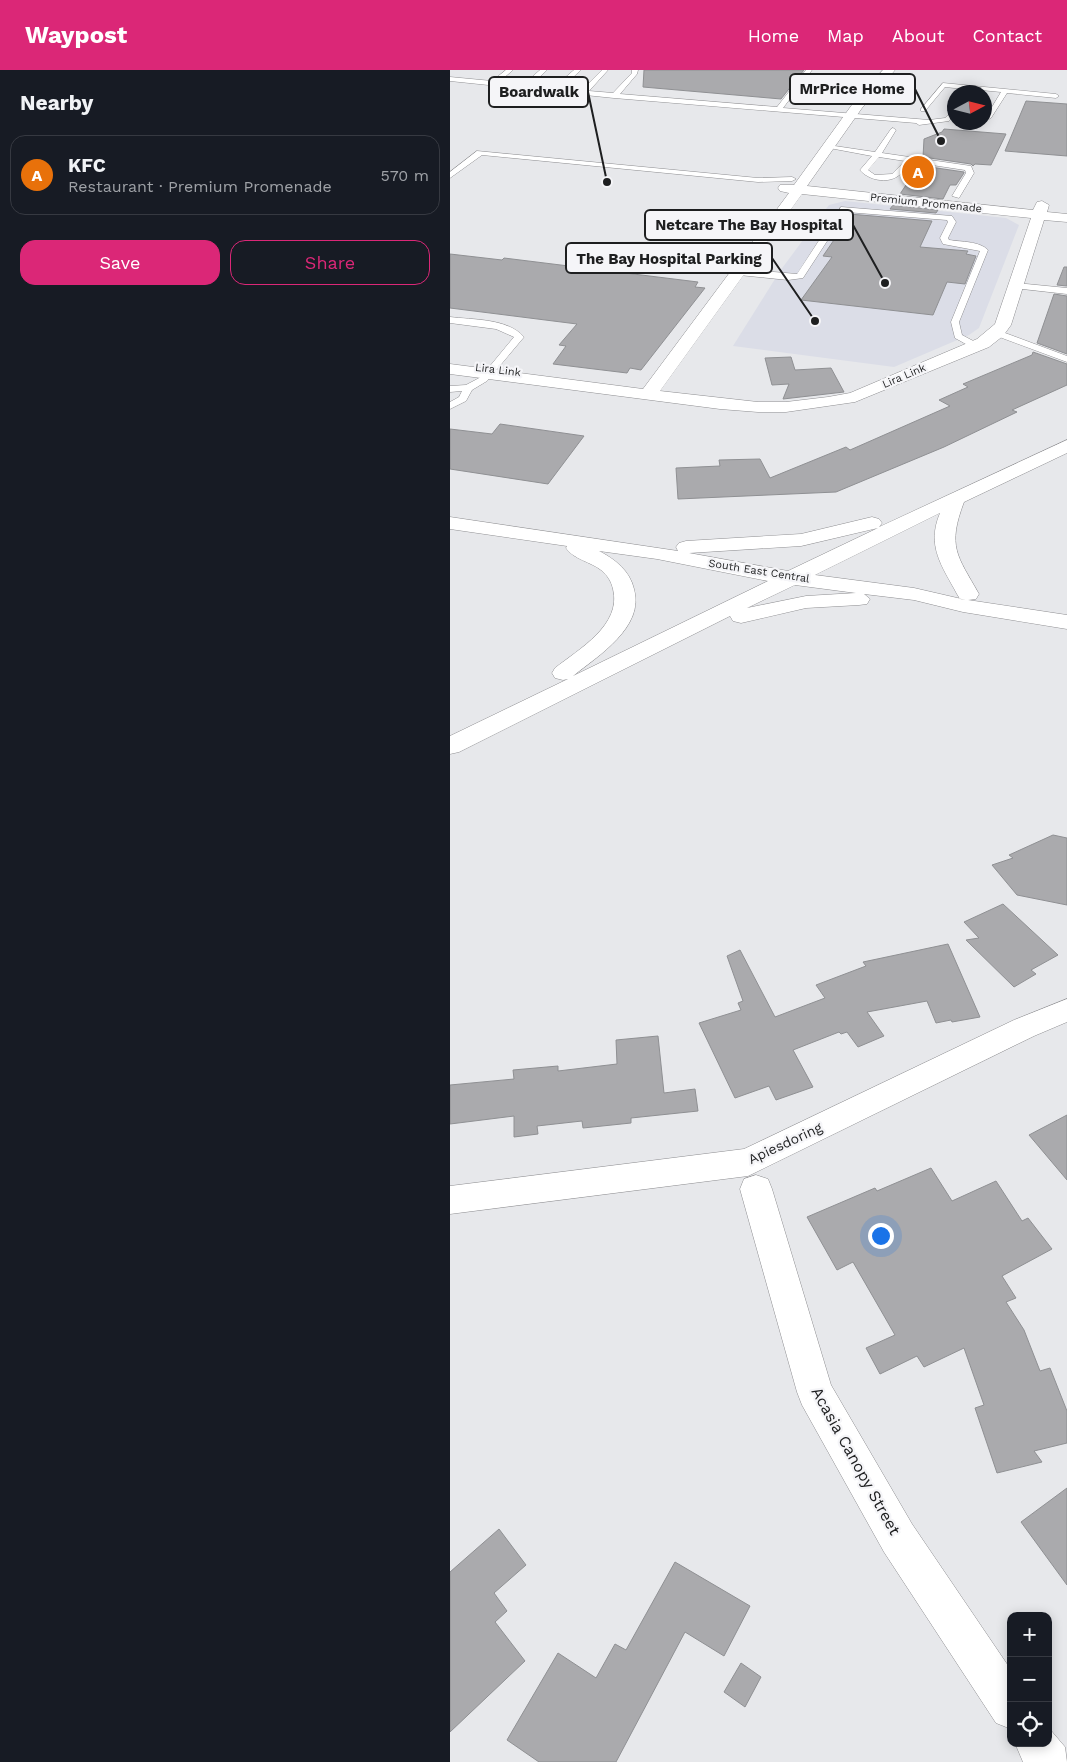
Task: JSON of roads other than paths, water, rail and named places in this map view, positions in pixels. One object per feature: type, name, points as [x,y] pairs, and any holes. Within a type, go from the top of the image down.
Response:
[{"type":"street","points":[[795,184],[828,147],[875,70]]},
{"type":"street","points":[[644,392],[734,272],[782,200],[846,116],[889,70]]},
{"type":"street","name":"Premium Promenade","points":[[795,184],[956,196],[1041,210],[1067,218]]},
{"type":"street","name":"Premium Promenade","points":[[795,184],[1041,210],[1067,207]]},
{"type":"street","points":[[997,333],[1003,325],[1041,210]]},
{"type":"street","points":[[644,392],[655,368],[734,272]]},
{"type":"street","name":"Lira Link","points":[[450,369],[490,372],[745,407],[787,406],[855,397],[976,346],[997,333]]},
{"type":"street","name":"Lira Link","points":[[450,364],[490,372]]},
{"type":"street","points":[[450,746],[698,626],[798,571],[872,523],[1019,455],[1067,435]]},
{"type":"street","points":[[450,728],[726,594],[770,575],[798,571],[1067,446]]},
{"type":"street","points":[[698,626],[806,602],[833,600],[920,602],[965,600],[944,545],[946,522],[955,499]]},
{"type":"street","name":"South East Central","points":[[450,515],[686,547],[914,594],[1067,610]]},
{"type":"street","name":"South East Central","points":[[450,523],[657,553],[770,575]]},
{"type":"street","points":[[686,547],[801,540],[872,523]]},
{"type":"street","points":[[527,534],[571,547],[604,562],[619,577],[626,593],[624,612],[620,621],[609,634],[563,672]]},
{"type":"street","name":"South East Central","points":[[965,600],[1067,622]]},
{"type":"street","name":"Apiesdoring","points":[[450,1200],[748,1162],[1024,1028],[1067,1010]]},
{"type":"street","name":"Acasia Canopy Street","points":[[756,1189],[815,1392],[898,1538],[1007,1702]]},
{"type":"street","points":[[1039,1747],[1050,1762]]},
{"type":"lane","points":[[494,83],[510,70]]},
{"type":"lane","points":[[525,87],[544,70]]},
{"type":"lane","points":[[554,90],[578,70]]},
{"type":"lane","points":[[583,93],[605,70]]},
{"type":"lane","points":[[614,96],[635,70]]},
{"type":"lane","points":[[778,110],[809,70]]},
{"type":"lane","points":[[450,79],[614,96],[846,116],[908,124],[947,120]]},
{"type":"lane","points":[[500,90],[507,86]]},
{"type":"lane","points":[[923,110],[943,86],[947,87]]},
{"type":"lane","points":[[992,91],[1056,96]]},
{"type":"lane","points":[[992,112],[1005,91]]},
{"type":"lane","points":[[678,110],[687,102]]},
{"type":"lane","points":[[893,130],[886,143],[864,170],[866,174],[872,177],[894,176],[911,159]]},
{"type":"lane","points":[[828,147],[963,167],[970,170],[970,173],[956,196]]},
{"type":"lane","points":[[450,176],[480,153],[795,184]]},
{"type":"lane","points":[[683,265],[734,272],[788,277],[800,276],[844,208],[949,218],[952,222],[944,238],[946,242],[979,247],[984,250],[955,322],[958,336],[976,346]]},
{"type":"lane","points":[[1016,286],[1067,291]]},
{"type":"lane","points":[[450,320],[506,328],[515,332],[519,337],[490,372]]},
{"type":"lane","points":[[997,333],[1067,359]]},
{"type":"lane","name":"Lira Link","points":[[450,389],[468,388],[478,384],[490,372]]},
{"type":"lane","name":"Lira Link","points":[[450,406],[463,399],[468,388]]},
{"type":"place","name":"MrPrice Home","points":[[941,141]]},
{"type":"place","name":"KFC","points":[[918,172]]},
{"type":"place","name":"Boardwalk","points":[[607,182]]},
{"type":"place","name":"Netcare The Bay Hospital","points":[[885,283]]},
{"type":"place","name":"The Bay Hospital Parking","points":[[815,321]]}]
